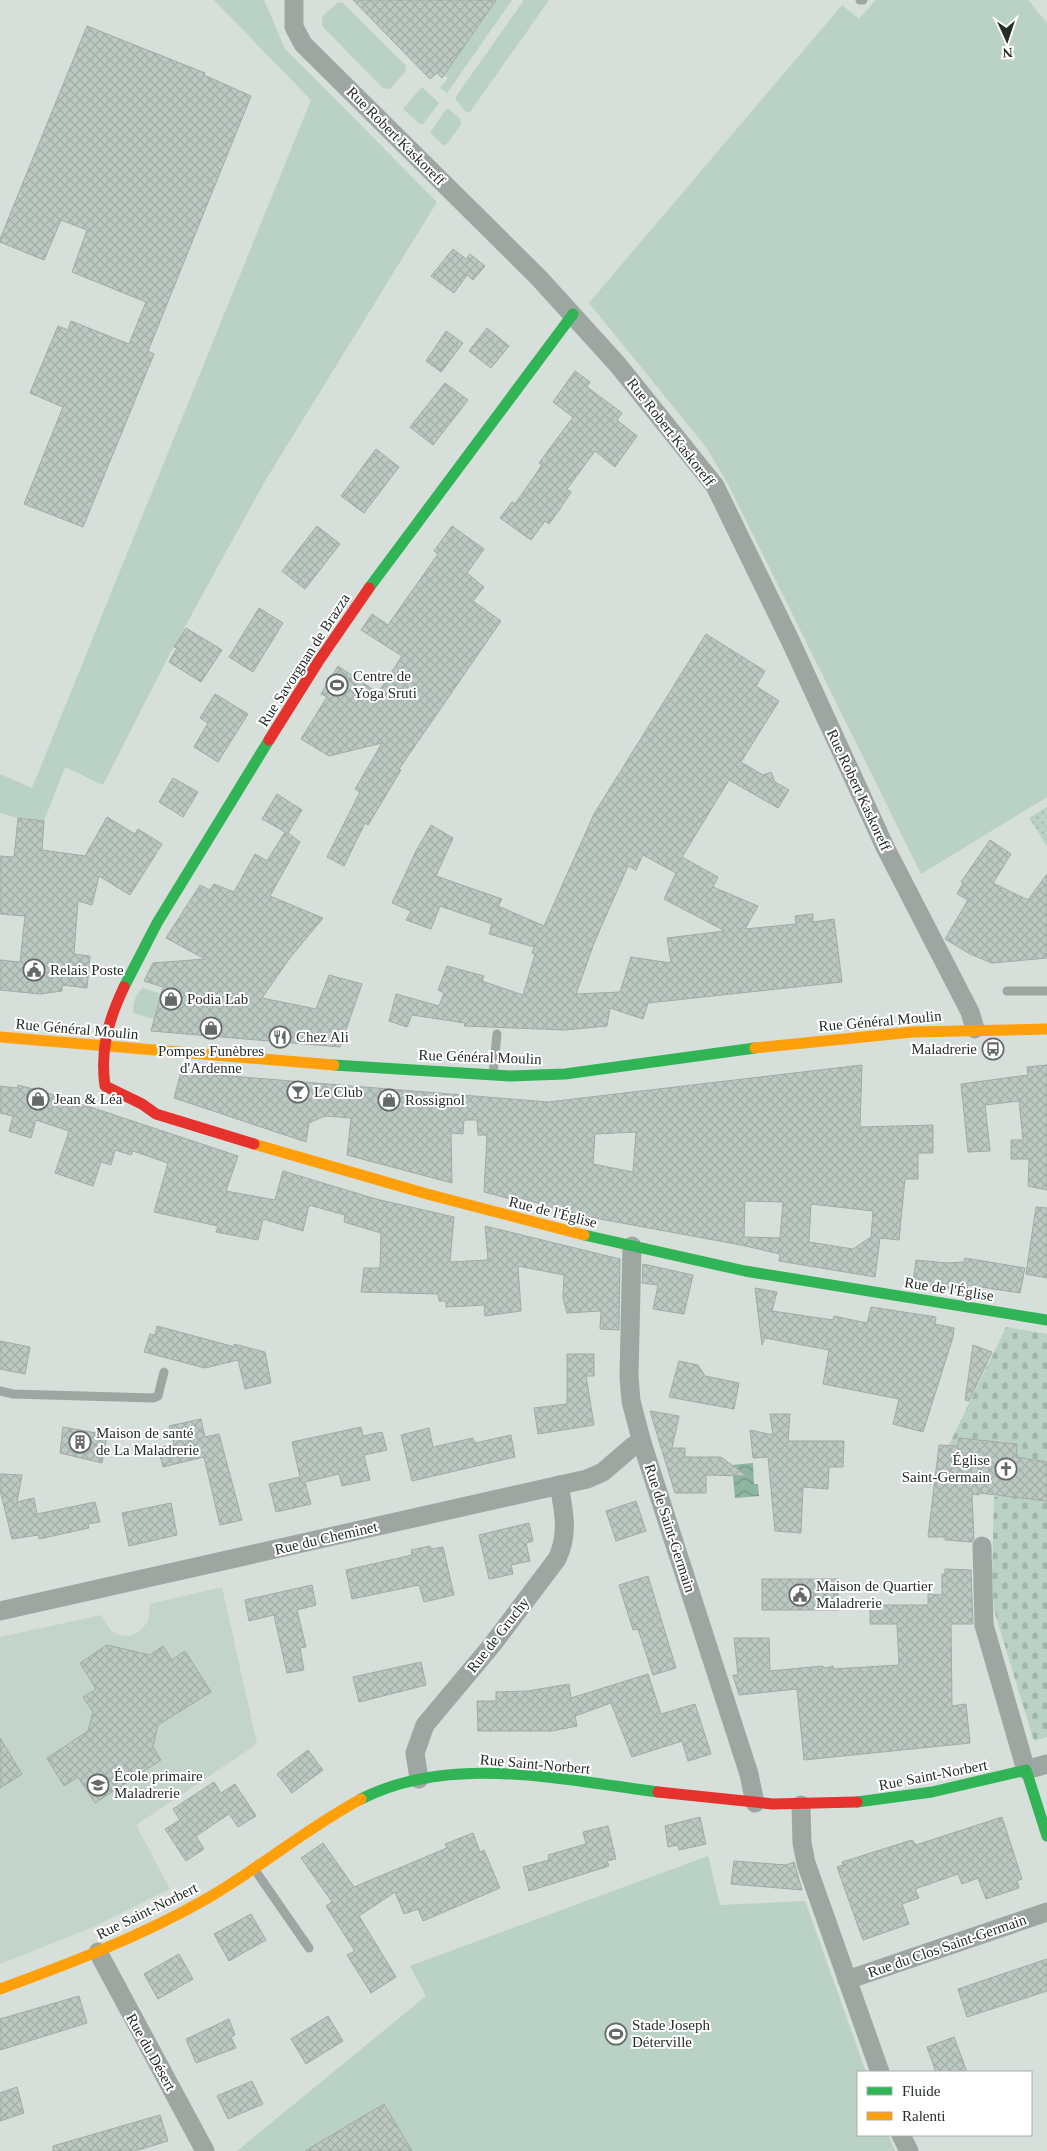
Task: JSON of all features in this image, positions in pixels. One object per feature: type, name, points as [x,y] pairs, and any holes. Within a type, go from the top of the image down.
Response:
[{"type":"street","name":"Rue Robert Kaskoreff","points":[[294,0],[294,27],[303,44],[573,314],[647,400],[714,486],[790,640],[885,848],[970,1012],[975,1029]]},
{"type":"street","name":"Rue Savorgnan de Brazza","points":[[104,1046],[106,1030],[119,998],[165,911],[317,662],[387,564],[573,314]]},
{"type":"street","name":"Rue Général Moulin","points":[[0,1037],[493,1075],[564,1074],[779,1045],[913,1032],[975,1029],[1047,1029]]},
{"type":"street","name":"Rue de l'Église","points":[[104,1046],[101,1072],[105,1086],[142,1104],[156,1114],[375,1181],[632,1246],[751,1272],[1047,1320]]},
{"type":"street","name":"Rue de Saint-Germain","points":[[632,1246],[629,1376],[631,1402],[642,1443],[749,1774],[755,1803]]},
{"type":"street","name":"Rue du Cheminet","points":[[0,1611],[559,1485],[603,1472],[633,1446],[642,1443]]},
{"type":"street","name":"Rue de Gruchy","points":[[419,1779],[415,1753],[424,1725],[492,1645],[556,1559],[564,1544],[565,1533],[559,1485]]},
{"type":"street","points":[[982,1546],[984,1625],[1047,1836]]},
{"type":"street","points":[[1026,1770],[1047,1764]]},
{"type":"street","name":"Rue Saint-Norbert","points":[[0,1989],[98,1952],[208,1897],[331,1815],[355,1802],[419,1779],[458,1774],[509,1774],[755,1803],[832,1805],[910,1798],[1026,1770]]},
{"type":"street","name":"Rue du Clos Saint-Germain","points":[[801,1805],[801,1838],[806,1863],[880,2071]]},
{"type":"street","name":"Rue du Clos Saint-Germain","points":[[847,1980],[1047,1912]]},
{"type":"street","name":"Rue du Désert","points":[[98,1952],[202,2150]]},
{"type":"street","points":[[902,2136],[909,2151]]},
{"type":"lane","points":[[1007,991],[1047,991]]},
{"type":"lane","points":[[493,1075],[497,1034]]},
{"type":"lane","points":[[0,1392],[153,1398],[158,1396],[164,1372]]},
{"type":"lane","points":[[254,1868],[309,1948]]},
{"type":"shaded area","name":"École primaire Maladrerie","points":[[222,1587],[257,1744],[136,1825],[170,1889],[91,1928],[0,1964],[0,1637],[101,1615],[111,1631],[119,1635],[129,1636],[137,1633],[148,1622],[150,1604]]},
{"type":"green space","points":[[214,0],[264,0],[285,49],[437,202],[265,481],[166,661],[103,785],[65,767],[44,821],[18,818],[0,813],[0,774],[32,788],[311,100]]},
{"type":"green space","points":[[496,0],[512,0],[447,93],[440,88],[448,78],[444,75]]},
{"type":"green space","points":[[524,0],[549,0],[470,112],[466,112],[455,98]]},
{"type":"green space","points":[[876,0],[1028,0],[1047,23],[1047,797],[921,874],[728,484],[706,447],[589,303],[842,5],[859,19]]},
{"type":"green space","points":[[338,2],[343,3],[406,66],[405,72],[390,89],[383,88],[322,26],[322,17]]},
{"type":"green space","points":[[422,87],[439,103],[423,124],[420,124],[403,109]]},
{"type":"green space","points":[[446,109],[449,109],[461,120],[461,124],[447,144],[443,145],[430,133]]},
{"type":"green space","points":[[1047,807],[1047,846],[1029,818]]},
{"type":"green space","points":[[143,988],[161,994],[154,1019],[133,1013],[135,999]]},
{"type":"green space","points":[[1006,1327],[1047,1334],[1047,1462],[1016,1457],[1017,1444],[1001,1441],[1000,1443],[959,1438],[956,1457],[947,1449]]},
{"type":"green space","points":[[1001,1495],[1047,1501],[1047,1737],[1034,1741],[994,1610],[992,1574],[994,1497]]},
{"type":"green space","name":"Stade Joseph Déterville","points":[[708,1856],[720,1905],[805,1901],[866,2071],[857,2071],[857,2136],[888,2136],[895,2151],[237,2151],[426,1996],[410,1966]]},
{"type":"water","points":[[753,1463],[754,1484],[758,1484],[759,1496],[735,1498],[732,1465]]},
{"type":"building","points":[[353,0],[496,0],[442,78],[437,73],[430,79]]},
{"type":"building","points":[[87,26],[205,73],[204,75],[251,96],[148,351],[154,354],[83,527],[24,504],[63,407],[30,393],[58,326],[68,330],[71,321],[129,344],[146,302],[72,272],[87,230],[61,220],[44,260],[0,242],[0,239]]},
{"type":"building","points":[[453,249],[466,259],[470,254],[485,266],[473,280],[467,275],[454,293],[431,276]]},
{"type":"building","points":[[487,328],[509,346],[491,368],[469,351]]},
{"type":"building","points":[[446,331],[463,343],[441,372],[426,361]]},
{"type":"building","points":[[575,371],[590,382],[587,387],[622,413],[617,420],[637,436],[615,467],[595,451],[567,489],[571,492],[560,509],[549,524],[545,521],[531,540],[500,518],[512,502],[515,504],[542,465],[539,463],[573,417],[553,402]]},
{"type":"building","points":[[445,383],[468,400],[433,445],[410,427]]},
{"type":"building","points":[[376,449],[399,467],[364,513],[341,496]]},
{"type":"building","points":[[317,526],[340,544],[305,589],[282,571]]},
{"type":"building","points":[[452,526],[484,549],[467,573],[484,587],[473,601],[501,621],[399,769],[401,770],[368,825],[365,823],[344,866],[327,857],[360,792],[355,789],[382,743],[329,756],[301,739],[327,697],[321,694],[338,666],[378,693],[402,656],[361,630],[372,614],[388,625],[438,554],[434,551]]},
{"type":"building","points":[[259,608],[283,623],[253,672],[229,657]]},
{"type":"building","points":[[186,628],[222,650],[201,682],[169,662],[177,648],[174,647]]},
{"type":"building","points":[[706,634],[765,671],[756,686],[779,701],[741,762],[763,775],[771,772],[775,782],[789,790],[778,808],[729,780],[682,857],[718,877],[713,887],[758,906],[745,929],[796,924],[795,916],[813,914],[813,922],[834,919],[842,982],[648,1003],[643,1019],[610,1008],[607,1026],[565,1030],[464,1026],[465,1023],[412,1015],[407,1027],[389,1021],[396,994],[439,1006],[444,993],[438,990],[447,966],[484,976],[482,981],[523,995],[535,954],[532,953],[534,947],[489,934],[492,924],[440,906],[431,929],[406,920],[411,911],[392,903],[416,851],[431,825],[453,838],[436,876],[502,899],[498,906],[544,926],[594,814]],"holes":[[[643,855],[676,873],[664,899],[725,931],[667,938],[671,963],[631,957],[620,992],[576,994],[594,943],[628,866],[636,870]]]},
{"type":"building","points":[[215,694],[248,714],[218,762],[194,747],[208,723],[200,718]]},
{"type":"building","points":[[173,778],[198,792],[183,817],[159,802]]},
{"type":"building","points":[[277,794],[302,810],[288,833],[300,842],[270,896],[323,918],[289,959],[262,998],[316,1009],[329,975],[362,984],[340,1047],[151,1031],[163,987],[144,981],[153,963],[205,959],[166,938],[200,885],[210,890],[214,884],[234,892],[255,854],[267,861],[285,832],[262,819]]},
{"type":"building","points":[[107,817],[135,834],[138,829],[162,844],[130,895],[99,876],[92,905],[78,901],[74,954],[90,956],[87,988],[62,985],[62,991],[40,994],[0,990],[0,960],[20,962],[25,916],[0,914],[0,856],[14,857],[18,818],[44,821],[42,850],[85,856]]},
{"type":"building","points":[[990,840],[1011,854],[993,883],[1028,900],[1047,874],[1047,958],[992,963],[970,954],[945,939],[968,900],[957,894],[963,883],[961,882]]},
{"type":"building","points":[[862,1065],[860,1127],[933,1125],[933,1153],[918,1153],[918,1179],[905,1179],[899,1240],[880,1238],[875,1277],[779,1261],[780,1254],[573,1214],[518,1197],[518,1201],[484,1192],[487,1135],[478,1135],[477,1120],[464,1120],[463,1134],[451,1133],[452,1183],[347,1155],[351,1118],[325,1116],[309,1123],[306,1142],[174,1098],[181,1072],[548,1102]],"holes":[[[636,1132],[633,1172],[593,1164],[595,1134]],[[745,1201],[783,1202],[780,1238],[744,1237]],[[811,1204],[873,1211],[871,1237],[853,1249],[809,1242]]]},
{"type":"building","points":[[1047,1065],[1047,1190],[1028,1186],[1029,1159],[1011,1159],[1011,1140],[1023,1140],[1019,1101],[985,1105],[990,1151],[968,1152],[961,1084],[1028,1075],[1027,1067]]},
{"type":"building","points":[[18,1085],[48,1093],[238,1156],[226,1191],[275,1200],[283,1171],[376,1199],[454,1217],[450,1262],[488,1260],[485,1226],[620,1259],[619,1330],[600,1329],[601,1311],[567,1313],[563,1298],[564,1275],[518,1266],[521,1311],[485,1316],[484,1305],[446,1307],[446,1301],[439,1301],[438,1294],[361,1292],[364,1268],[380,1268],[381,1233],[344,1222],[345,1215],[309,1205],[303,1231],[263,1219],[258,1240],[216,1232],[218,1226],[154,1212],[168,1163],[133,1151],[131,1155],[115,1150],[111,1165],[101,1162],[93,1186],[55,1173],[69,1131],[36,1120],[31,1138],[9,1131],[13,1116],[0,1113],[0,1086],[17,1088]]},
{"type":"building","points":[[1036,1207],[1047,1208],[1047,1278],[1026,1274]]},
{"type":"building","points":[[965,1258],[1025,1268],[1020,1293],[968,1285],[967,1291],[913,1283],[916,1260],[947,1263],[964,1262]]},
{"type":"building","points":[[643,1264],[693,1275],[684,1314],[653,1309],[658,1285],[642,1283]]},
{"type":"building","points":[[755,1288],[777,1292],[772,1311],[833,1320],[834,1316],[867,1323],[871,1307],[936,1317],[935,1324],[954,1328],[953,1337],[923,1432],[893,1424],[899,1399],[823,1384],[829,1350],[765,1338],[762,1345]]},
{"type":"building","points":[[157,1326],[235,1347],[234,1344],[265,1352],[271,1383],[245,1389],[238,1360],[205,1368],[144,1352],[150,1334],[155,1335]]},
{"type":"building","points":[[0,1341],[30,1347],[25,1374],[0,1369]]},
{"type":"building","points":[[973,1345],[992,1352],[969,1401],[965,1400]]},
{"type":"building","points":[[567,1354],[594,1354],[594,1376],[586,1376],[594,1425],[538,1434],[534,1408],[567,1404]]},
{"type":"building","points":[[679,1361],[698,1365],[705,1376],[739,1383],[734,1409],[669,1397]]},
{"type":"building","points":[[650,1411],[679,1416],[672,1448],[685,1448],[685,1457],[721,1457],[747,1476],[706,1475],[706,1493],[675,1493]]},
{"type":"building","points":[[770,1414],[790,1414],[788,1441],[844,1441],[843,1467],[829,1467],[828,1489],[803,1487],[801,1533],[775,1531],[768,1457],[753,1458],[750,1430],[773,1435]]},
{"type":"building","points":[[201,1419],[205,1437],[219,1434],[242,1520],[220,1525],[204,1457],[163,1467],[158,1448],[174,1444],[169,1426]]},
{"type":"building","name":"Maison de santé de La Maladrerie","points":[[63,1427],[107,1435],[102,1463],[60,1453]]},
{"type":"building","points":[[361,1427],[363,1436],[382,1432],[387,1450],[364,1455],[370,1480],[342,1486],[339,1474],[305,1482],[311,1504],[276,1512],[269,1484],[300,1477],[292,1442]]},
{"type":"building","points":[[429,1428],[433,1447],[473,1438],[475,1443],[511,1435],[515,1457],[412,1481],[401,1435]]},
{"type":"building","points":[[959,1438],[1017,1444],[1016,1457],[1047,1462],[1047,1501],[979,1493],[979,1495],[972,1494],[974,1539],[972,1542],[945,1540],[945,1537],[928,1537],[939,1445],[958,1446]]},
{"type":"building","points":[[0,1474],[22,1475],[17,1502],[34,1498],[37,1514],[95,1502],[100,1522],[88,1524],[89,1528],[39,1539],[38,1535],[12,1539],[0,1490]]},
{"type":"building","points":[[636,1501],[646,1531],[616,1541],[606,1511]]},
{"type":"building","points":[[171,1503],[177,1535],[129,1546],[122,1513]]},
{"type":"building","points":[[529,1523],[533,1541],[526,1543],[530,1561],[511,1565],[513,1574],[489,1579],[479,1535]]},
{"type":"building","points":[[430,1546],[431,1549],[443,1547],[454,1595],[424,1602],[419,1585],[352,1599],[346,1570],[412,1555],[411,1550]]},
{"type":"building","points":[[945,1569],[971,1570],[973,1624],[951,1624],[952,1706],[966,1704],[970,1743],[804,1760],[797,1689],[739,1695],[733,1675],[738,1675],[734,1638],[769,1638],[770,1671],[822,1666],[825,1668],[833,1666],[833,1669],[899,1665],[897,1624],[870,1624],[870,1605],[928,1605],[928,1594],[942,1595],[942,1574],[945,1574]]},
{"type":"building","points":[[648,1576],[676,1668],[653,1675],[638,1629],[633,1630],[619,1585]]},
{"type":"building","name":"Maison de Quartier Maladrerie","points":[[762,1579],[838,1579],[838,1610],[762,1610]]},
{"type":"building","points":[[312,1585],[316,1605],[297,1610],[306,1647],[300,1648],[304,1670],[287,1673],[274,1615],[249,1621],[245,1600]]},
{"type":"building","points":[[107,1645],[150,1655],[163,1646],[172,1660],[185,1651],[211,1692],[158,1725],[153,1747],[161,1760],[95,1803],[78,1777],[64,1786],[47,1758],[88,1731],[93,1712],[83,1697],[96,1689],[80,1663]]},
{"type":"building","points":[[421,1662],[426,1685],[359,1702],[353,1677]]},
{"type":"building","points":[[648,1674],[661,1714],[695,1704],[711,1754],[688,1761],[682,1741],[632,1757],[611,1703],[575,1716],[577,1726],[552,1731],[478,1731],[477,1701],[496,1701],[496,1692],[528,1691],[569,1684],[571,1698]]},
{"type":"building","points":[[0,1738],[22,1774],[0,1788]]},
{"type":"building","points":[[308,1750],[323,1770],[292,1793],[277,1774]]},
{"type":"building","points":[[214,1782],[221,1793],[235,1784],[256,1816],[238,1827],[229,1814],[196,1836],[204,1849],[186,1861],[165,1829],[180,1820],[173,1809]]},
{"type":"building","points":[[700,1817],[706,1844],[679,1850],[678,1845],[668,1847],[665,1826]]},
{"type":"building","points":[[1002,1817],[1022,1879],[1017,1881],[1019,1888],[986,1899],[978,1878],[962,1884],[958,1874],[915,1889],[919,1898],[902,1904],[909,1924],[863,1940],[837,1867],[843,1865],[842,1862],[912,1840],[916,1845]]},
{"type":"building","points":[[608,1826],[616,1859],[607,1861],[609,1866],[529,1891],[523,1867],[549,1860],[548,1855],[586,1844],[583,1832]]},
{"type":"building","points":[[473,1833],[480,1852],[484,1850],[500,1888],[423,1921],[418,1909],[404,1914],[395,1892],[359,1916],[396,1977],[371,1993],[347,1955],[355,1951],[326,1906],[332,1902],[301,1858],[323,1843],[354,1887],[447,1848],[445,1844]]},
{"type":"building","points":[[734,1861],[786,1865],[794,1862],[802,1890],[731,1884]]},
{"type":"building","points":[[251,1914],[266,1940],[229,1961],[214,1934]]},
{"type":"building","points":[[179,1954],[193,1979],[158,1999],[144,1974]]},
{"type":"building","points":[[1047,1959],[1047,1991],[967,2017],[958,1989]]},
{"type":"building","points":[[79,1996],[87,2023],[0,2050],[0,2019]]},
{"type":"building","points":[[328,2016],[343,2041],[306,2064],[291,2039]]},
{"type":"building","points":[[229,2019],[235,2035],[231,2037],[236,2048],[196,2063],[186,2039]]},
{"type":"building","points":[[954,2037],[967,2071],[936,2071],[927,2047]]},
{"type":"building","points":[[252,2081],[263,2104],[228,2119],[217,2096]]},
{"type":"building","points":[[17,2087],[24,2113],[0,2121],[0,2093]]},
{"type":"building","points":[[384,2104],[412,2151],[305,2151]]},
{"type":"building","points":[[160,2115],[168,2141],[135,2151],[53,2151],[53,2146]]},
{"type":"traffic: fast","points":[[369,588],[573,314]]},
{"type":"traffic: fast","points":[[124,987],[157,923],[269,740]]},
{"type":"traffic: fast","points":[[334,1065],[510,1076],[565,1074],[755,1048]]},
{"type":"traffic: fast","points":[[584,1235],[745,1271],[1047,1320]]},
{"type":"traffic: fast","points":[[857,1802],[932,1792],[1026,1770],[1047,1836]]},
{"type":"traffic: fast","points":[[361,1799],[396,1785],[432,1777],[469,1773],[546,1777],[658,1792]]},
{"type":"traffic: slow","points":[[755,1048],[913,1032],[1047,1029]]},
{"type":"traffic: slow","points":[[0,1037],[334,1065]]},
{"type":"traffic: slow","points":[[254,1144],[427,1194],[584,1235]]},
{"type":"traffic: slow","points":[[0,1989],[106,1948],[183,1912],[228,1886],[322,1822],[361,1799]]},
{"type":"traffic: jam","points":[[269,740],[318,662],[369,588]]},
{"type":"traffic: jam","points":[[124,987],[107,1035],[104,1060],[105,1086],[142,1104],[156,1114],[254,1144]]},
{"type":"traffic: jam","points":[[658,1792],[773,1804],[857,1802]]},
{"type":"place","name":"Centre de Yoga Sruti","points":[[337,685]]},
{"type":"place","name":"Relais Poste","points":[[34,970]]},
{"type":"place","name":"Podia Lab","points":[[171,999]]},
{"type":"place","name":"Pompes Funèbres d'Ardenne","points":[[211,1028]]},
{"type":"place","name":"Chez Ali","points":[[280,1037]]},
{"type":"place","name":"Maladrerie","points":[[993,1049]]},
{"type":"place","name":"Le Club","points":[[298,1092]]},
{"type":"place","name":"Jean & Léa","points":[[38,1099]]},
{"type":"place","name":"Rossignol","points":[[389,1100]]},
{"type":"place","name":"Maison de santé de La Maladrerie","points":[[80,1442]]},
{"type":"place","name":"Église Saint-Germain","points":[[1006,1469]]},
{"type":"place","name":"Maison de Quartier Maladrerie","points":[[800,1595]]},
{"type":"place","name":"École primaire Maladrerie","points":[[98,1785]]},
{"type":"place","name":"Stade Joseph Déterville","points":[[616,2034]]}]
